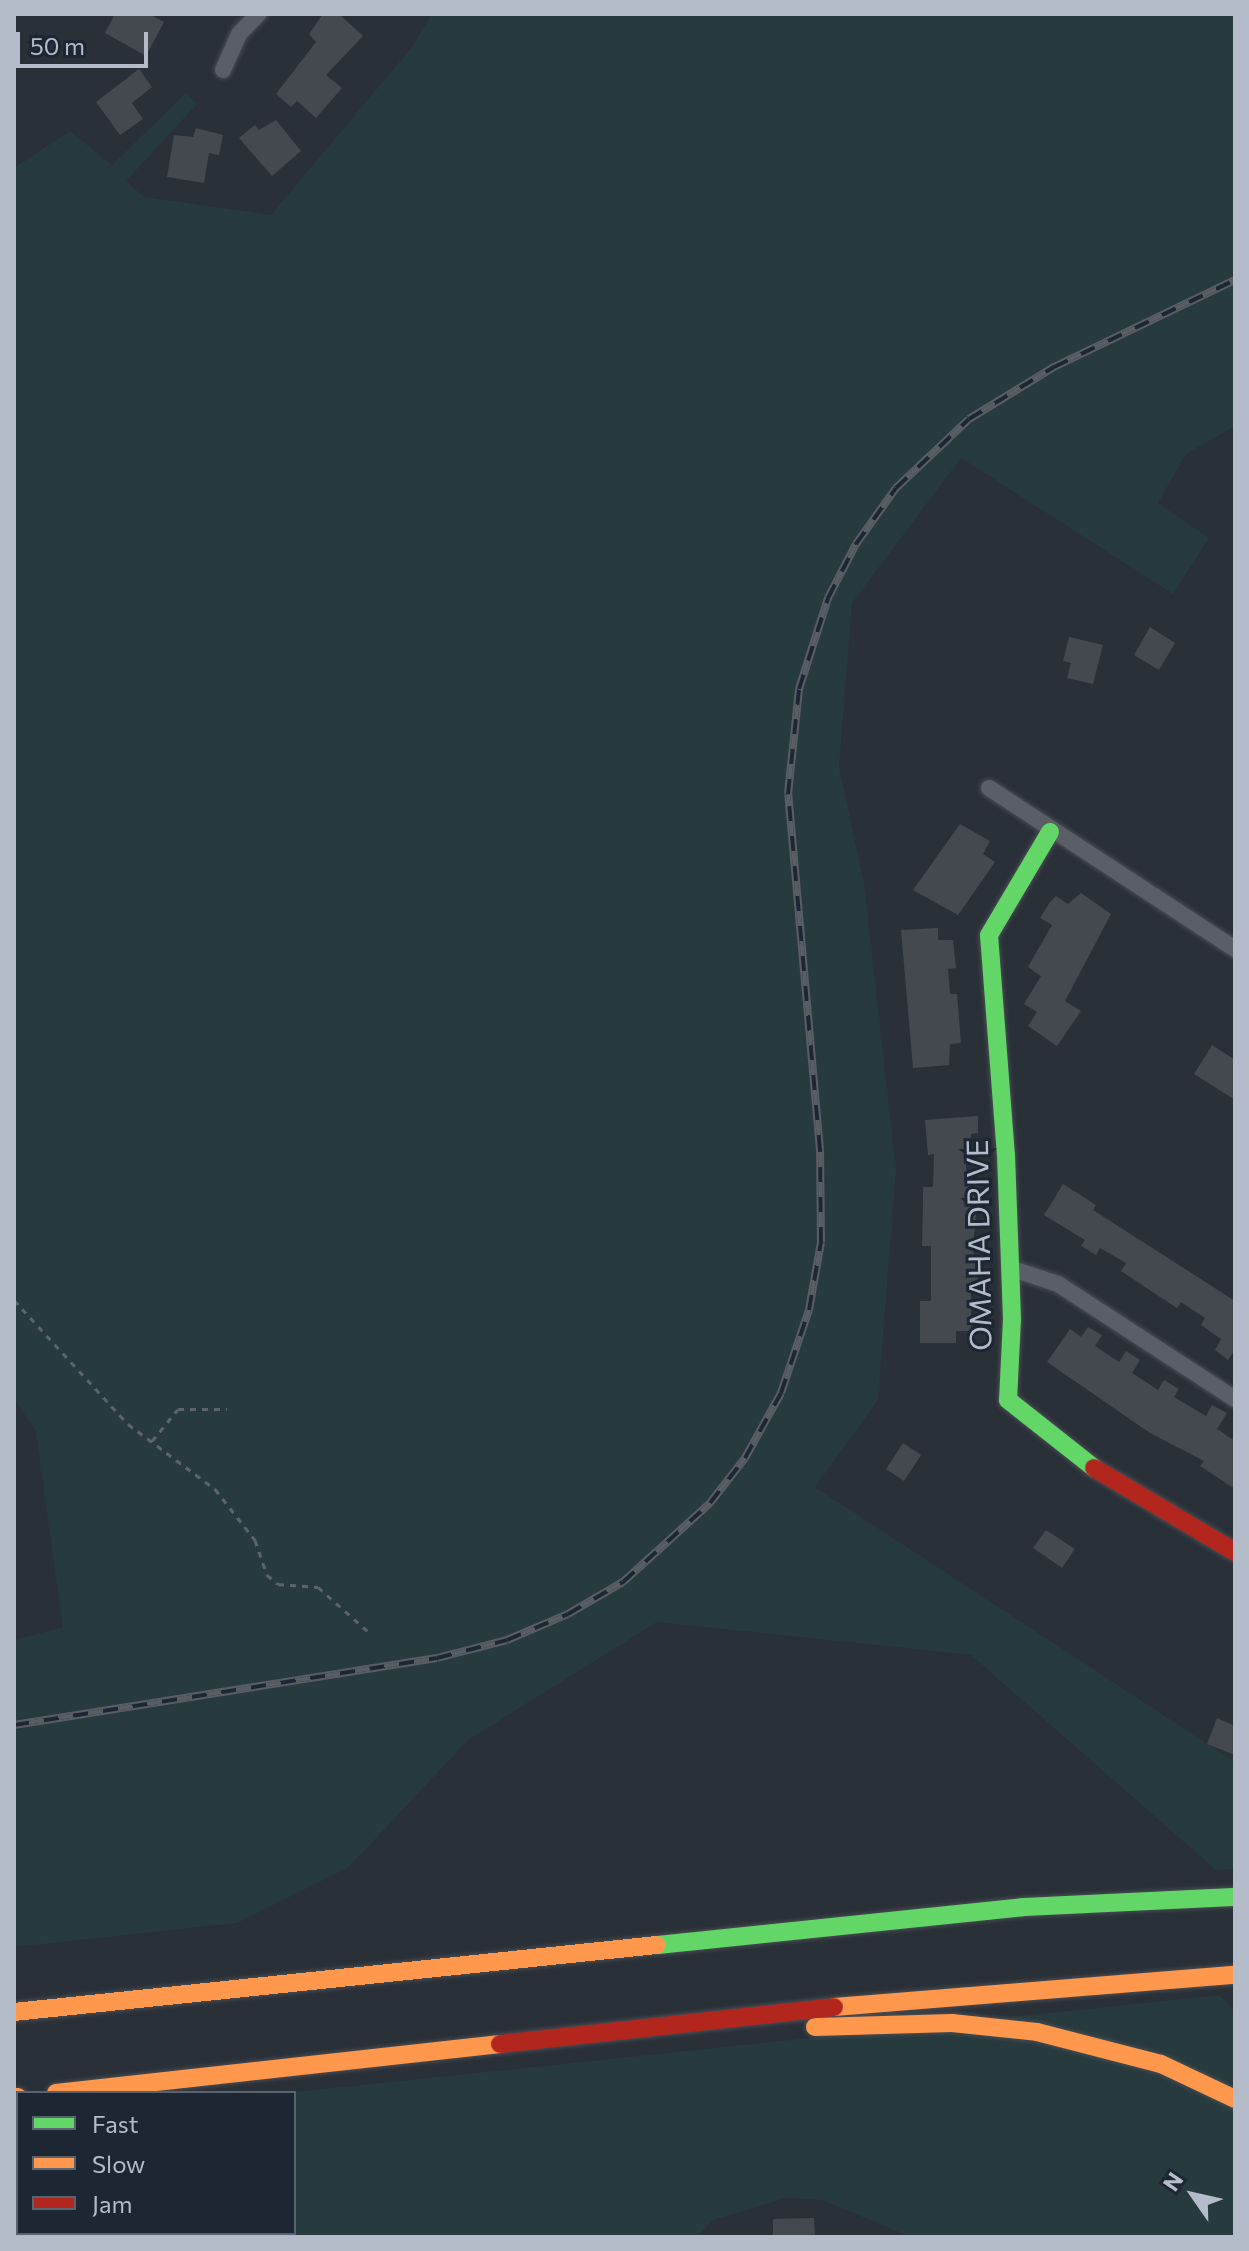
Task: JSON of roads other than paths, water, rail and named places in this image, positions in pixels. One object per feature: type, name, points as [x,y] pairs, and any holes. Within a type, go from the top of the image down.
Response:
[{"type":"main road","name":"OMAHA DRIVE","points":[[1050,832],[1002,904],[989,935],[1010,1268],[1008,1400],[1099,1472],[1235,1552]]},
{"type":"main road","points":[[14,2012],[1120,1901],[1235,1897]]},
{"type":"main road","points":[[75,2091],[929,1996],[1235,1975]]},
{"type":"main road","points":[[598,2035],[905,2023],[1003,2027],[1122,2052],[1235,2099]]},
{"type":"street","points":[[223,70],[239,34],[258,14]]},
{"type":"street","points":[[989,788],[1050,832],[1235,949]]},
{"type":"street","points":[[1010,1268],[1058,1284],[1235,1399]]},
{"type":"railway","points":[[14,1725],[437,1658],[507,1640],[568,1614],[623,1582],[710,1503],[745,1458],[781,1393],[809,1310],[821,1242],[820,1150],[788,794],[799,689],[828,598],[856,544],[896,488],[969,419],[1054,367],[1235,280]]}]
